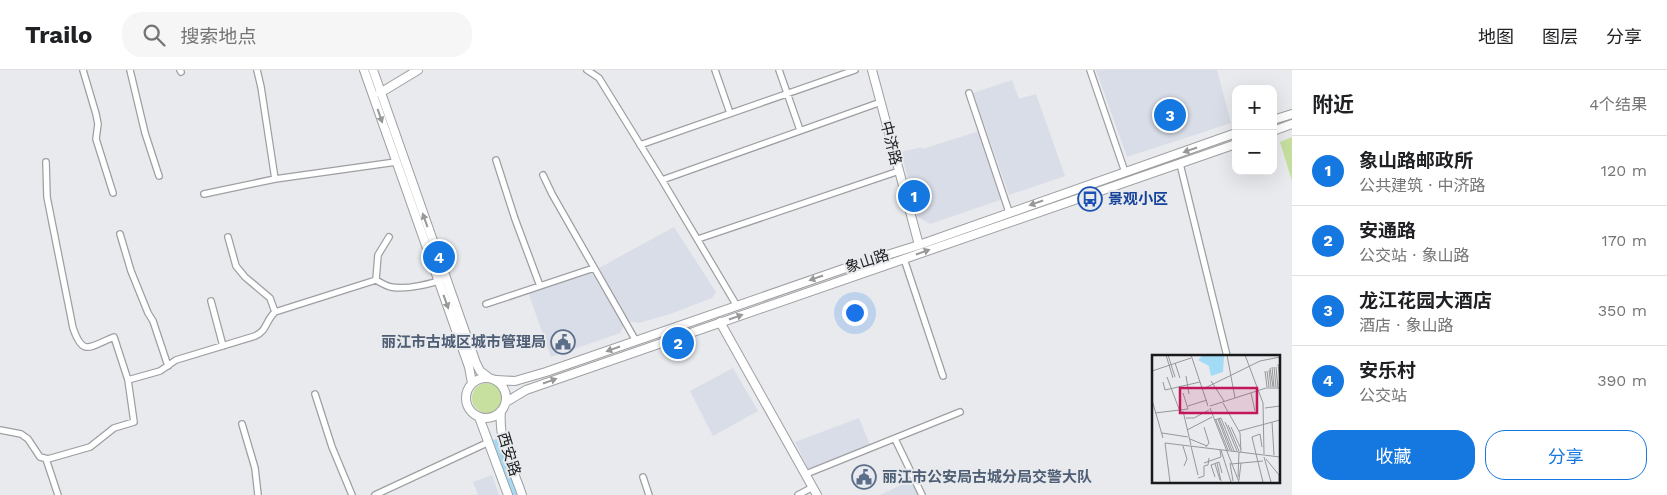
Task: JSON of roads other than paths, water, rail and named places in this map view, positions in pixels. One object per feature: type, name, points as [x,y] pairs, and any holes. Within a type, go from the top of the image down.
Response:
[{"type":"street","points":[[83,70],[98,124],[96,138],[113,193]]},
{"type":"street","points":[[130,70],[145,133],[159,176]]},
{"type":"street","points":[[257,70],[262,87],[275,179]]},
{"type":"street","points":[[364,70],[396,162],[478,367],[504,389],[506,402],[501,411],[493,417],[479,417],[471,412],[466,403],[466,394],[472,383],[479,378],[492,379]]},
{"type":"street","points":[[372,70],[442,280],[472,383]]},
{"type":"street","points":[[380,93],[418,70]]},
{"type":"street","points":[[587,70],[599,78],[737,306]]},
{"type":"street","points":[[715,70],[730,113]]},
{"type":"street","points":[[779,70],[800,130]]},
{"type":"street","points":[[640,145],[855,70]]},
{"type":"street","name":"中济路","points":[[872,70],[918,245]]},
{"type":"street","points":[[1090,70],[1125,172]]},
{"type":"street","points":[[969,93],[1009,212]]},
{"type":"street","points":[[662,180],[881,102]]},
{"type":"street","points":[[1277,119],[1292,114]]},
{"type":"street","points":[[1276,130],[1292,124]]},
{"type":"street","name":"象山路","points":[[492,379],[508,381],[524,379],[918,245],[1232,134]]},
{"type":"street","name":"象山路","points":[[506,402],[526,390],[1232,145]]},
{"type":"street","points":[[496,160],[540,286]]},
{"type":"street","points":[[0,430],[21,434],[28,440],[40,457],[46,459],[90,447],[114,428],[134,422],[128,380],[114,337],[87,347],[80,344],[76,336],[71,320],[47,197],[46,162]]},
{"type":"street","points":[[204,194],[275,179],[396,162]]},
{"type":"street","points":[[1180,164],[1227,355]]},
{"type":"street","points":[[698,240],[899,171]]},
{"type":"street","points":[[543,175],[636,341]]},
{"type":"street","points":[[120,234],[131,271],[148,314],[153,321],[168,366]]},
{"type":"street","points":[[228,237],[236,266],[245,277],[270,298],[275,312]]},
{"type":"street","points":[[376,280],[378,255],[389,237]]},
{"type":"street","points":[[904,259],[943,376]]},
{"type":"street","points":[[486,304],[594,268]]},
{"type":"street","points":[[128,380],[160,372],[176,360],[262,333],[269,318],[275,312],[376,280],[387,286],[402,288],[442,280]]},
{"type":"street","points":[[210,301],[223,346]]},
{"type":"street","points":[[720,322],[817,495]]},
{"type":"street","points":[[315,394],[332,447],[352,495]]},
{"type":"street","name":"西安路","points":[[501,411],[500,429],[502,439],[522,495]]},
{"type":"street","points":[[806,474],[960,412]]},
{"type":"street","name":"西安路","points":[[479,417],[508,495]]},
{"type":"street","points":[[242,424],[255,468],[258,495]]},
{"type":"street","points":[[895,439],[922,495]]},
{"type":"street","points":[[375,495],[489,442]]},
{"type":"street","points":[[46,459],[58,495]]},
{"type":"street","points":[[643,477],[649,495]]},
{"type":"street","points":[[798,495],[813,487]]},
{"type":"water","points":[[497,439],[517,495],[513,495],[493,440]]},
{"type":"waterway","points":[[411,188],[425,231]]},
{"type":"place","name":"龙江花园大酒店","points":[[1170,115]]},
{"type":"place","name":"象山路邮政所","points":[[914,196]]},
{"type":"place","name":"景观小区","points":[[1090,199]]},
{"type":"place","name":"安乐村","points":[[439,257]]},
{"type":"place","name":"丽江市古城区城市管理局","points":[[563,342]]},
{"type":"place","name":"安通路","points":[[678,343]]},
{"type":"place","name":"丽江市公安局古城分局交警大队","points":[[864,477]]}]
